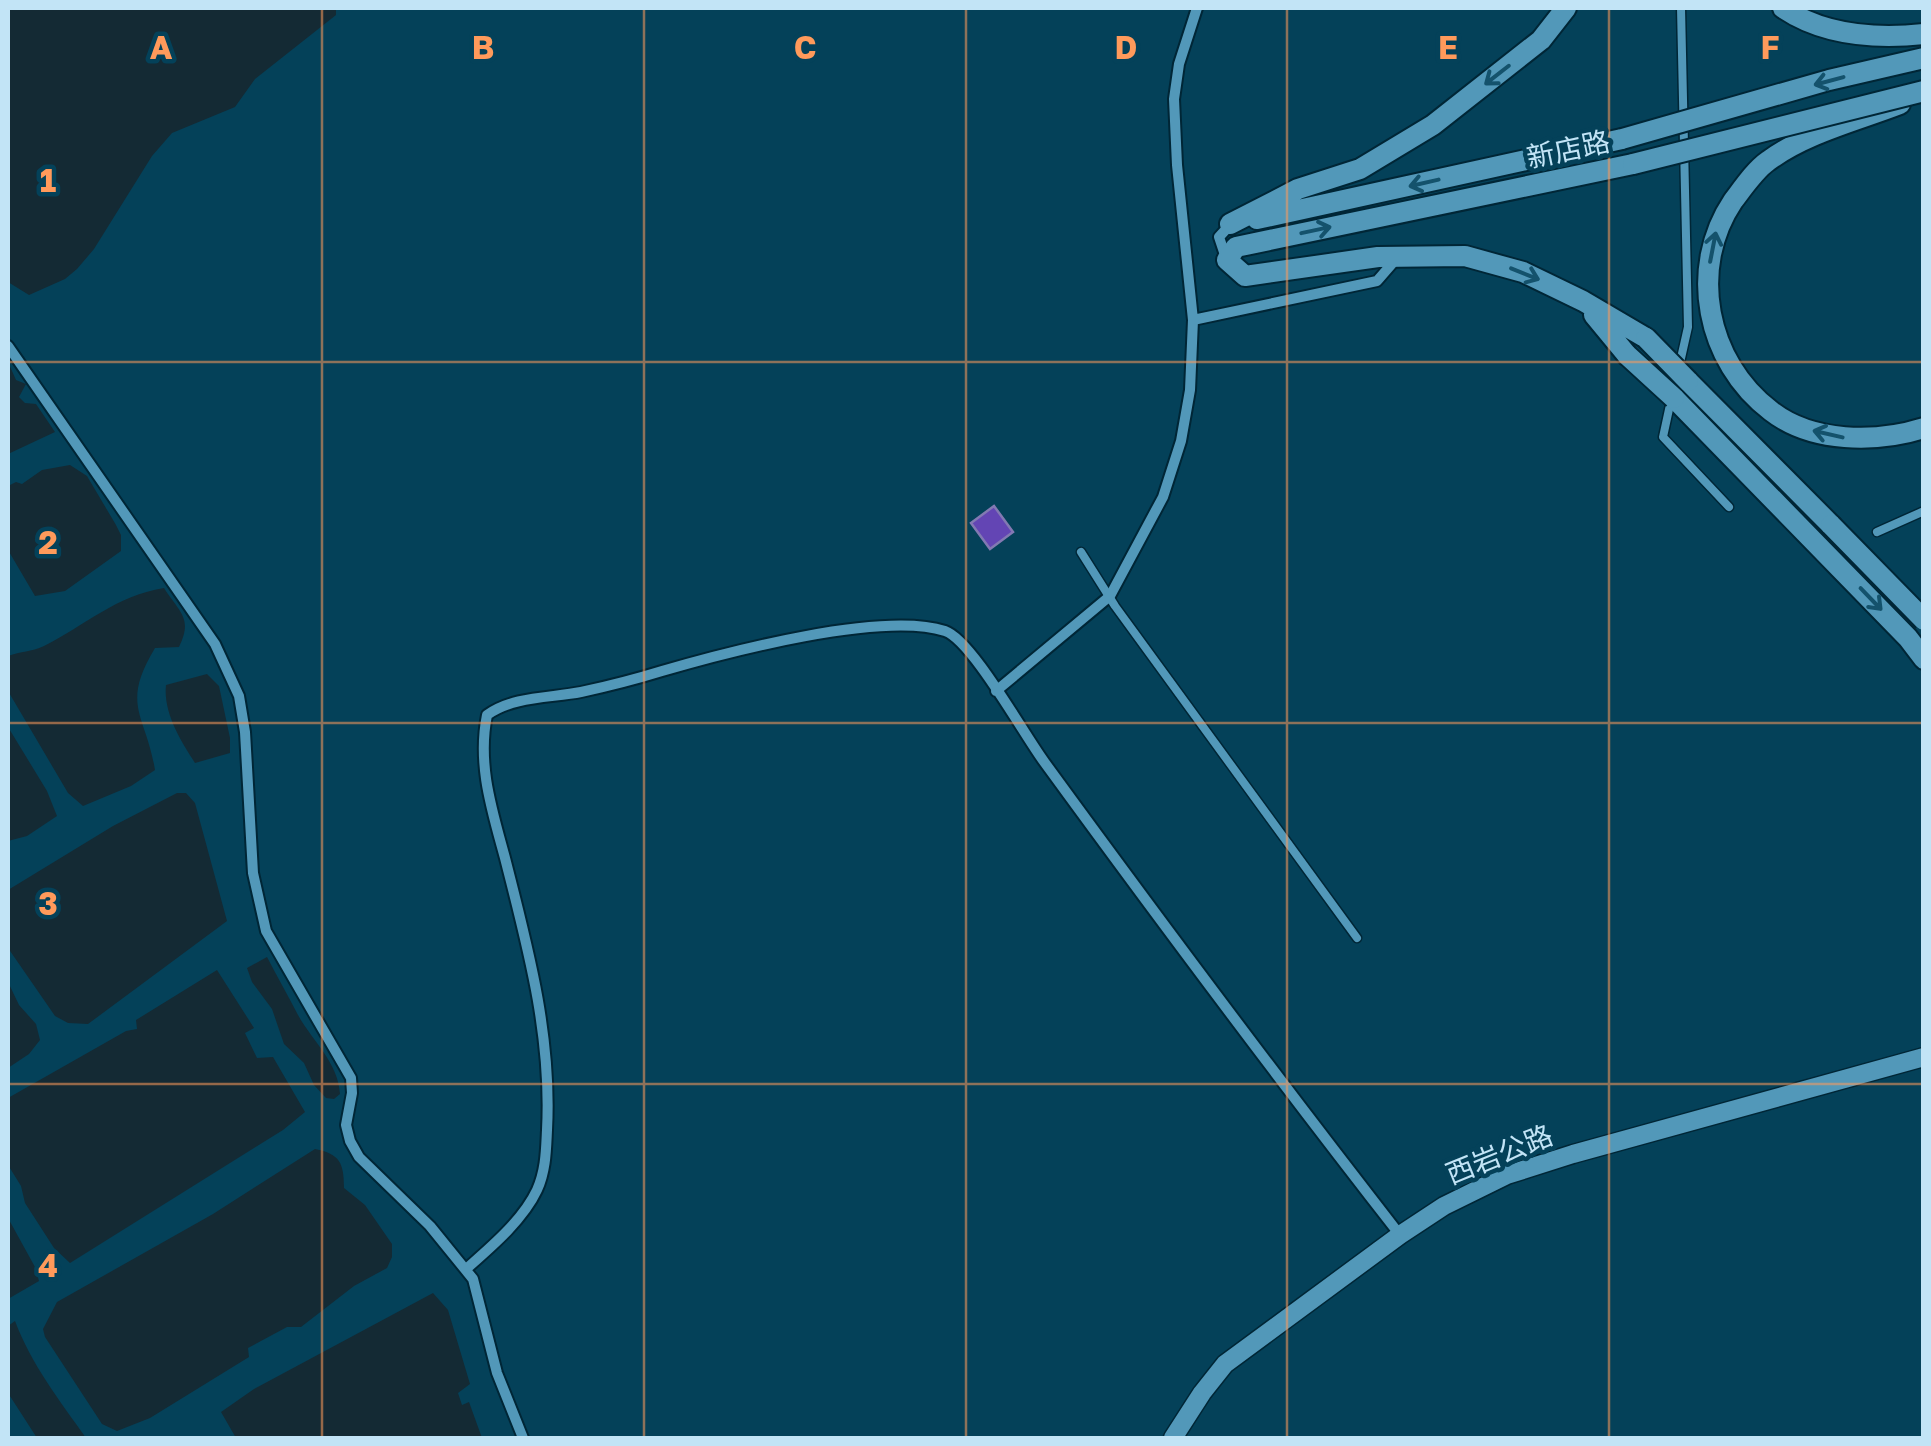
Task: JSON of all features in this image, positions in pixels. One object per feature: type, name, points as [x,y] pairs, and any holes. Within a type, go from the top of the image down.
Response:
[{"type":"main road","points":[[1230,224],[1298,189],[1360,169],[1433,124],[1541,40],[1566,8]]},
{"type":"main road","points":[[1783,8],[1800,20],[1874,37],[1924,34]]},
{"type":"main road","name":"新店路","points":[[1230,224],[1622,139],[1829,80],[1924,58]]},
{"type":"main road","points":[[1924,93],[1803,141],[1765,162],[1718,224],[1708,284],[1717,344],[1735,373],[1771,412],[1810,430],[1850,439],[1892,438],[1924,428]]},
{"type":"main road","name":"新店路","points":[[1228,260],[1236,247],[1633,164],[1924,93]]},
{"type":"main road","points":[[1228,260],[1244,276],[1398,257],[1465,256],[1523,272],[1583,302],[1646,338],[1924,620]]},
{"type":"main road","points":[[1583,302],[1628,355],[1868,596],[1924,660]]},
{"type":"street","points":[[996,690],[1110,596],[1163,497],[1181,441],[1190,390],[1193,320],[1174,99],[1179,64],[1197,8]]},
{"type":"street","points":[[1228,260],[1219,238],[1230,224]]},
{"type":"street","points":[[1193,320],[1377,280],[1398,257]]},
{"type":"street","points":[[8,346],[215,644],[238,696],[245,732],[253,873],[266,931],[351,1078],[346,1124],[359,1157],[430,1226],[473,1279],[497,1373],[523,1438]]},
{"type":"street","points":[[466,1269],[536,1194],[544,1172],[549,1083],[529,951],[485,782],[482,744],[488,716],[510,702],[584,691],[754,646],[911,626],[948,632],[978,660],[1040,756],[1279,1079],[1400,1235]]},
{"type":"street","name":"西岩公路","points":[[1173,1438],[1225,1364],[1444,1206],[1507,1175],[1924,1057]]},
{"type":"lane","points":[[1681,8],[1688,327],[1663,436],[1729,507]]},
{"type":"lane","points":[[1877,532],[1924,511]]},
{"type":"lane","points":[[1081,552],[1356,938]]},
{"type":"water","points":[[8,8],[336,8],[336,15],[255,79],[235,107],[172,133],[152,156],[94,249],[77,269],[65,279],[29,295],[8,282]]},
{"type":"water","points":[[8,362],[16,380],[26,384],[19,397],[25,403],[36,404],[55,432],[8,454]]},
{"type":"water","points":[[70,465],[87,476],[121,535],[121,551],[65,591],[35,596],[8,550],[8,486],[22,484],[42,470]]},
{"type":"water","points":[[164,588],[183,616],[185,629],[179,647],[155,648],[139,684],[138,710],[155,770],[131,786],[83,806],[68,793],[8,691],[8,656],[44,646],[130,597]]},
{"type":"water","points":[[207,674],[219,686],[230,753],[195,763],[170,715],[166,685]]},
{"type":"water","points":[[8,727],[47,791],[57,816],[27,836],[8,841]]},
{"type":"water","points":[[177,793],[186,793],[195,803],[227,921],[88,1024],[68,1023],[55,1016],[8,948],[8,890],[113,826]]},
{"type":"water","points":[[267,957],[335,1072],[340,1094],[334,1099],[326,1098],[314,1085],[304,1063],[284,1044],[272,1009],[252,982],[247,968]]},
{"type":"water","points":[[217,970],[254,1028],[245,1033],[257,1058],[273,1057],[305,1112],[283,1130],[70,1263],[54,1248],[25,1203],[21,1186],[8,1165],[8,1098],[126,1031],[137,1029],[136,1020]]},
{"type":"water","points":[[8,982],[19,1005],[36,1024],[40,1040],[29,1054],[8,1068]]},
{"type":"water","points":[[315,1149],[339,1161],[344,1188],[365,1205],[392,1244],[387,1268],[354,1286],[301,1327],[287,1327],[248,1348],[249,1357],[150,1418],[117,1431],[102,1424],[45,1337],[43,1329],[57,1302],[213,1214]]},
{"type":"water","points":[[8,1218],[39,1281],[8,1299]]},
{"type":"water","points":[[433,1293],[448,1310],[470,1384],[458,1393],[462,1405],[469,1402],[482,1438],[236,1438],[221,1412],[254,1389]]},
{"type":"water","points":[[15,1321],[38,1367],[86,1438],[37,1438],[8,1393],[8,1326]]},
{"type":"building","points":[[994,506],[1013,532],[990,549],[971,523]]}]
